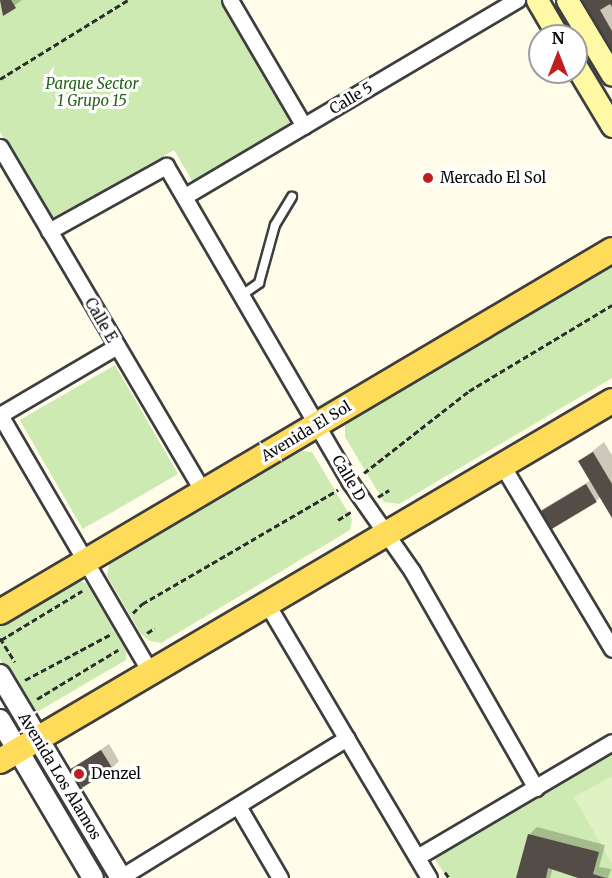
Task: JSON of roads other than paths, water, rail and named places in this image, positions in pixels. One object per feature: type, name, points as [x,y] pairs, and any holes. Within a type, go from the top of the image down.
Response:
[{"type":"main road","points":[[537,0],[551,24]]},
{"type":"main road","points":[[567,0],[612,75]]},
{"type":"main road","points":[[587,84],[612,126]]},
{"type":"main road","name":"Avenida El Sol","points":[[0,612],[612,250]]},
{"type":"main road","points":[[18,750],[612,401]]},
{"type":"street","points":[[230,0],[304,126]]},
{"type":"street","name":"Calle 5","points":[[184,196],[517,0]]},
{"type":"street","name":"Calle E","points":[[0,147],[203,492]]},
{"type":"street","name":"Calle D","points":[[49,231],[166,166],[350,482],[384,535],[412,571],[536,788]]},
{"type":"street","points":[[117,346],[0,415],[150,672]]},
{"type":"street","points":[[502,465],[612,649]]},
{"type":"street","points":[[267,604],[429,878]]},
{"type":"street","name":"Avenida Los Alamos","points":[[3,680],[18,750],[121,877]]},
{"type":"street","name":"Avenida Los Alamos","points":[[0,720],[93,878]]},
{"type":"street","points":[[121,877],[346,738]]},
{"type":"street","points":[[417,857],[612,742]]},
{"type":"street","points":[[238,806],[280,878]]},
{"type":"lane","points":[[242,294],[258,284],[275,225],[292,197]]},
{"type":"place","name":"Mercado El Sol","points":[[428,178]]},
{"type":"place","name":"Denzel","points":[[79,774]]},
{"type":"park label","name":"Parque Sector 1 Grupo 15","points":[[92,92]]}]
